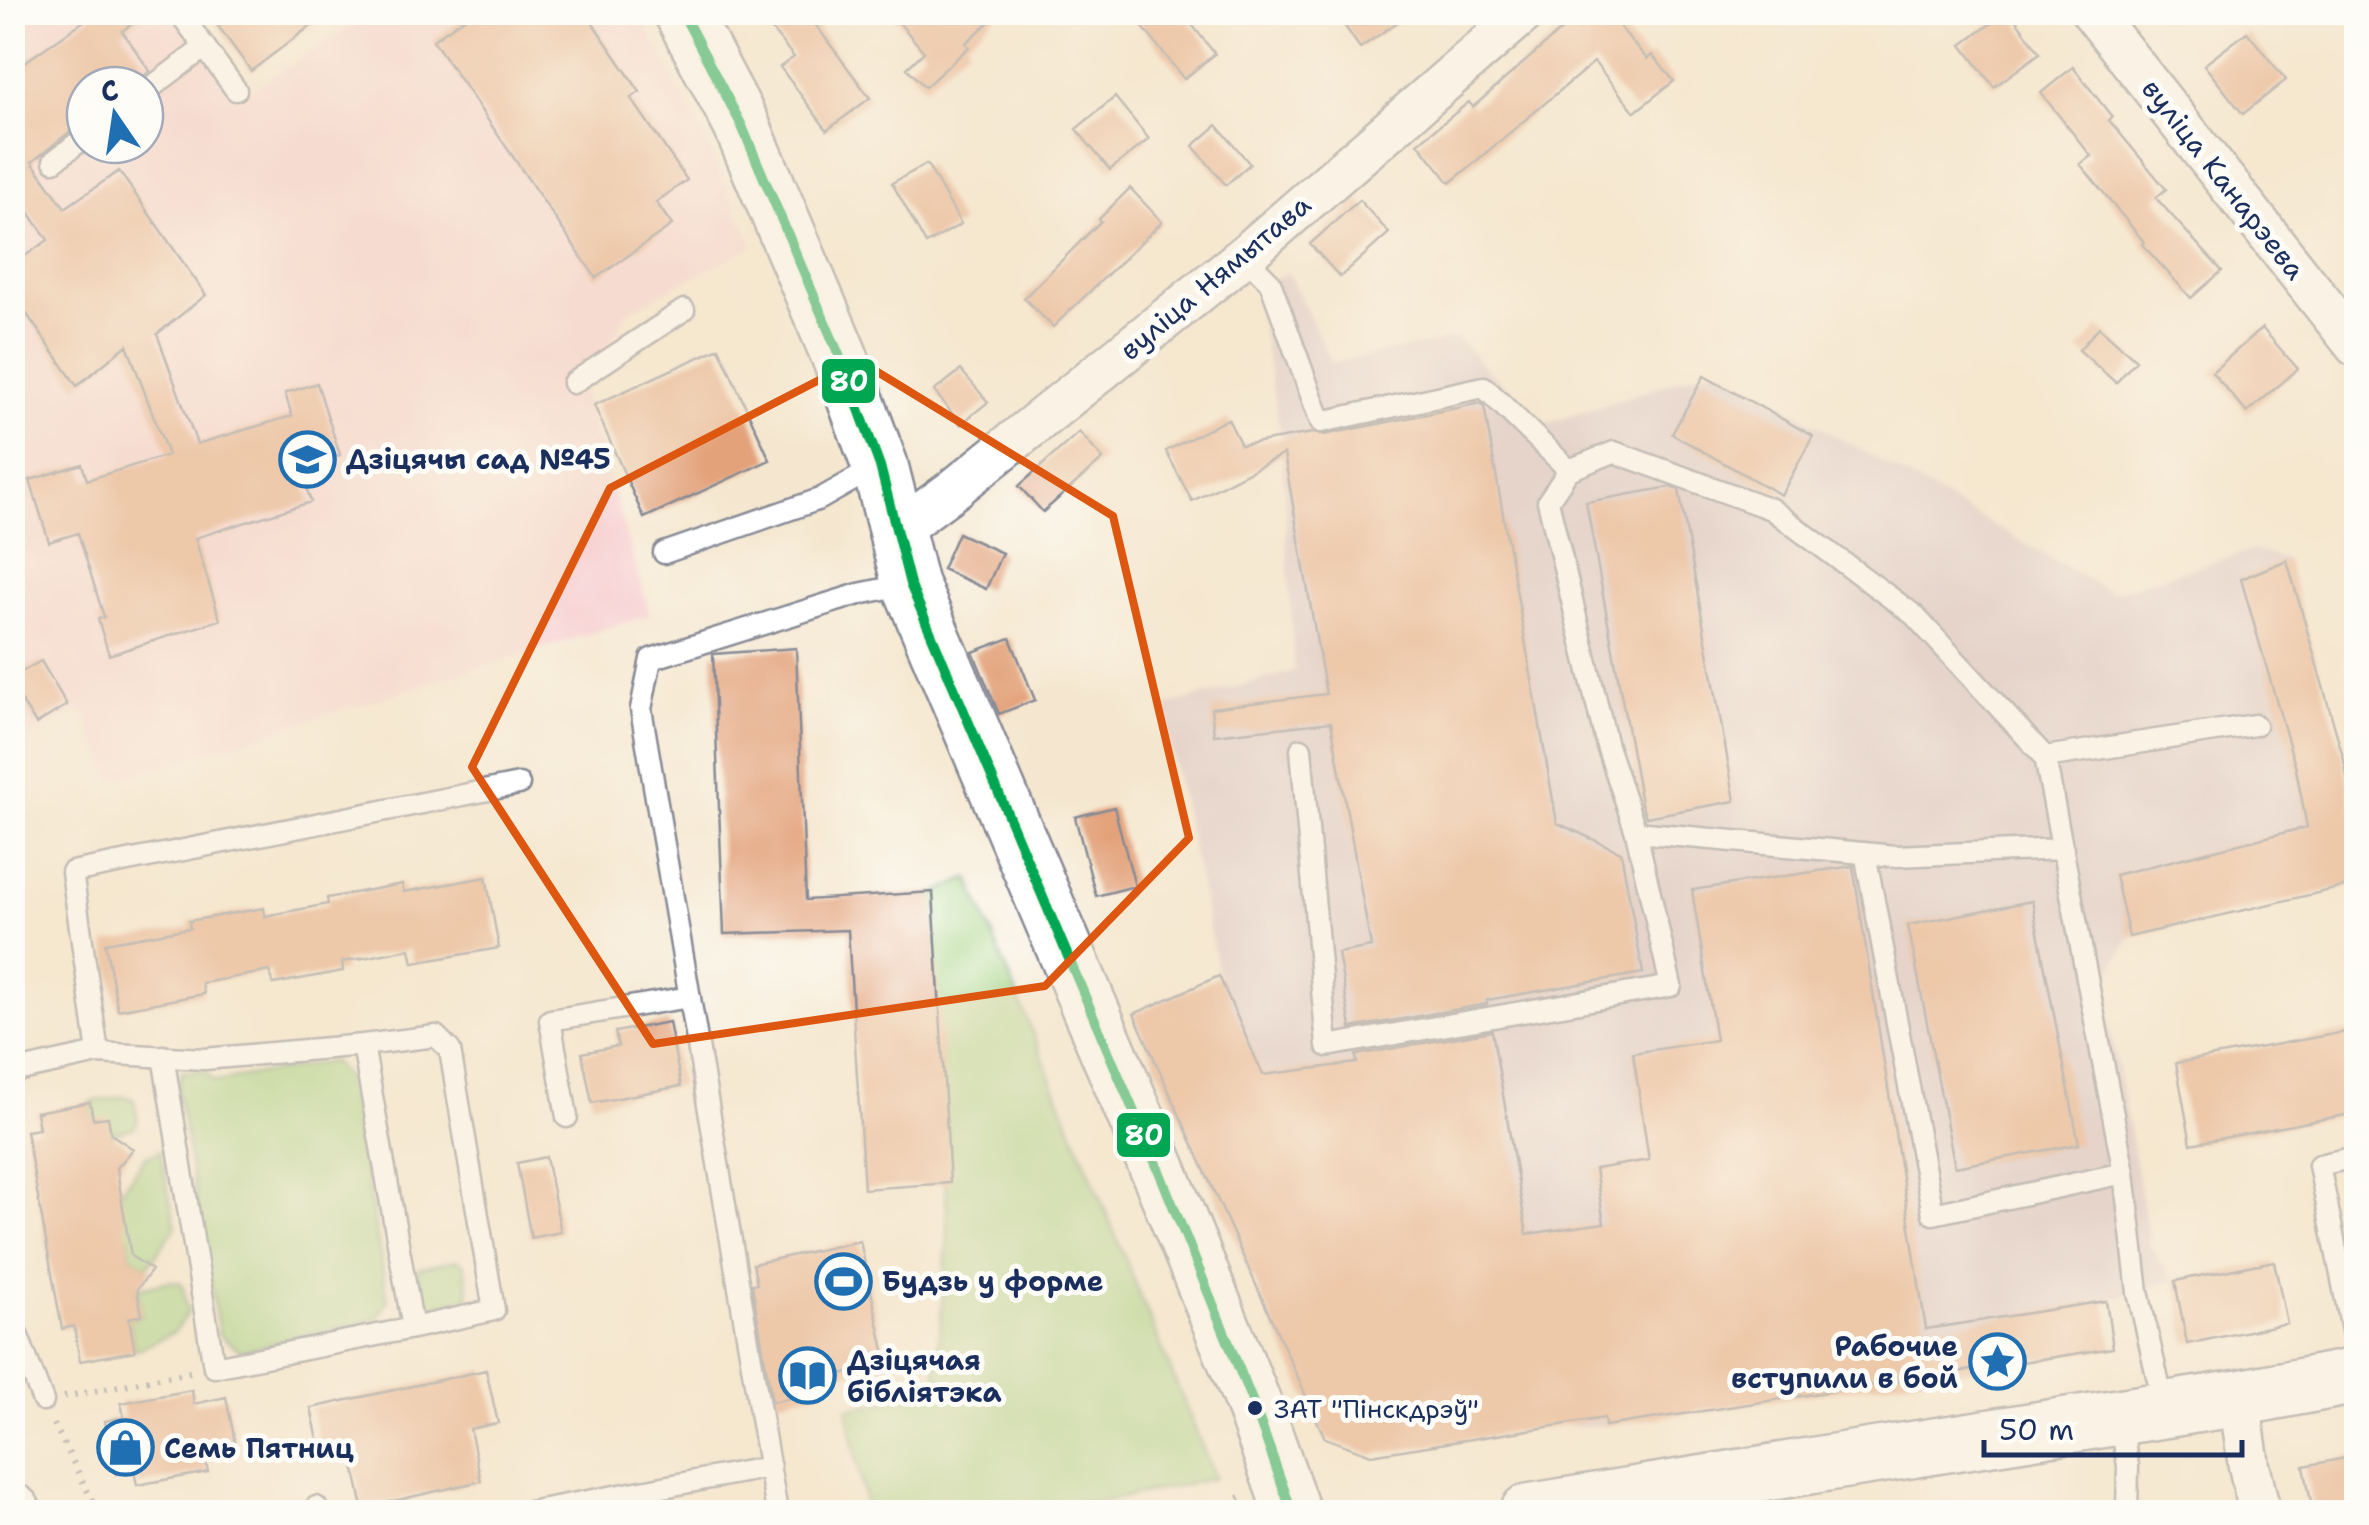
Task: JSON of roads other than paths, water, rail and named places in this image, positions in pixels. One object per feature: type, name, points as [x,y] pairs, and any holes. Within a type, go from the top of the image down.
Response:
[{"type":"street","points":[[682,12],[741,124],[839,356],[880,466],[910,584],[1255,1408],[1267,1505]]},
{"type":"street","name":"вуліца Канарэева","points":[[2092,12],[2356,346]]},
{"type":"street","name":"вуліца Нямытава","points":[[897,531],[1244,256],[1503,20]]},
{"type":"street","points":[[1546,1511],[2356,1376]]},
{"type":"street","points":[[2239,1398],[2260,1512]]},
{"type":"lane","points":[[179,12],[236,90]]},
{"type":"lane","points":[[165,77],[205,47]]},
{"type":"lane","points":[[54,160],[65,152]]},
{"type":"lane","points":[[1244,256],[1270,282],[1321,422],[1484,387],[1570,470]]},
{"type":"lane","points":[[573,383],[684,310]]},
{"type":"lane","points":[[1301,749],[1327,1046],[1671,986],[1636,832],[1607,746],[1548,501],[1570,470],[1614,452],[1771,509],[1914,615],[2045,756],[2124,1173],[2138,1292],[2142,1412],[2128,1466],[2127,1512]]},
{"type":"lane","points":[[664,554],[820,499],[880,466]]},
{"type":"lane","points":[[777,1512],[641,709],[651,659],[860,594],[910,584]]},
{"type":"lane","points":[[2045,756],[2255,725]]},
{"type":"lane","points":[[98,1052],[72,872],[519,784]]},
{"type":"lane","points":[[1636,832],[1894,856],[2062,849]]},
{"type":"lane","points":[[1865,853],[1933,1214],[2124,1173]]},
{"type":"lane","points":[[567,1117],[550,1020],[690,997]]},
{"type":"lane","points":[[12,1072],[98,1052],[162,1056],[204,1059],[436,1036],[450,1050],[494,1310],[214,1367],[162,1056]]},
{"type":"lane","points":[[363,1046],[413,1328]]},
{"type":"lane","points":[[2356,1157],[2319,1165],[2356,1350]]},
{"type":"lane","points":[[12,1321],[43,1401]]},
{"type":"lane","points":[[529,1512],[770,1467]]},
{"type":"place","name":"Дзіцячы сад №45","points":[[307,459]]},
{"type":"place","name":"Будзь у форме","points":[[843,1281]]},
{"type":"place","name":"Рабочие вступили в бой","points":[[1997,1362]]},
{"type":"place","name":"Дзіцячая бібліятэка","points":[[808,1376]]},
{"type":"place","name":"ЗАТ \"Пінскдрэў\"","points":[[1255,1408]]},
{"type":"place","name":"Семь Пятниц","points":[[125,1448]]}]
